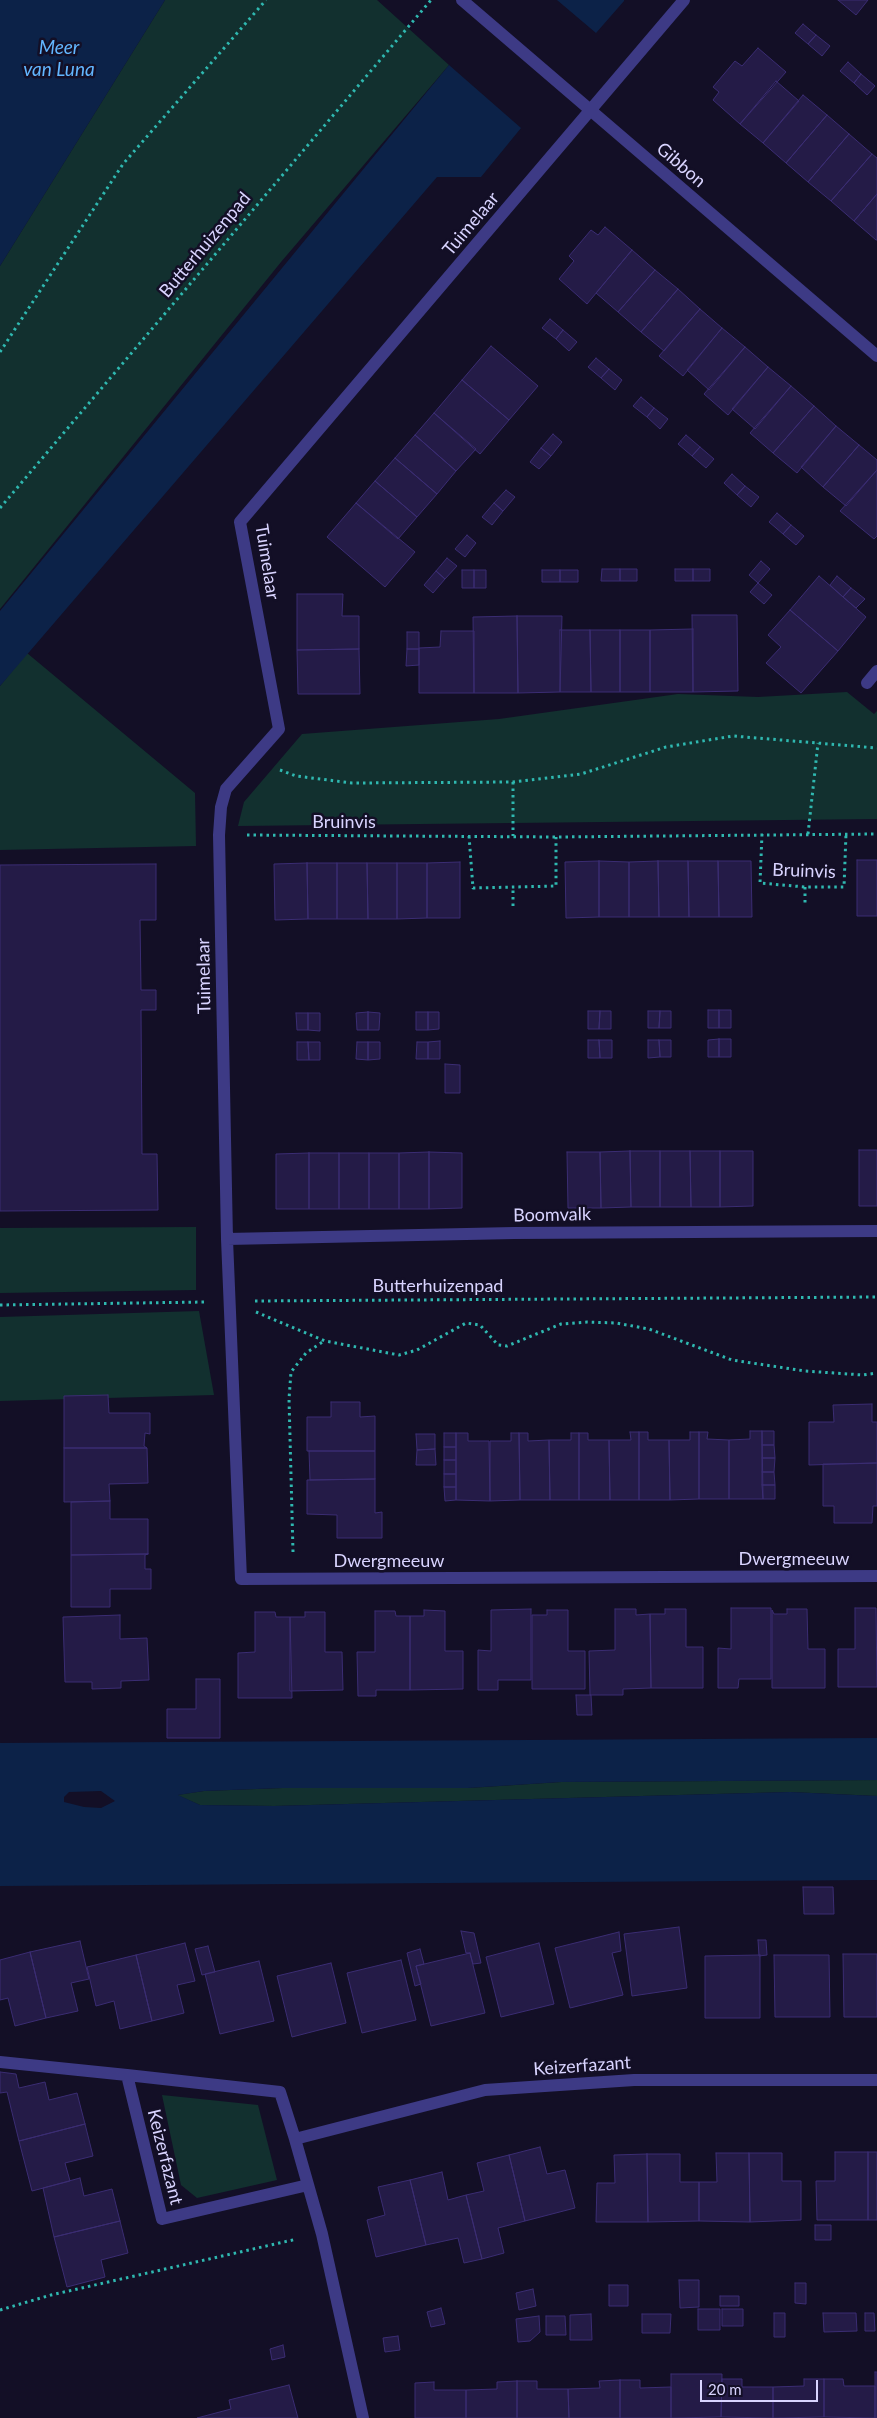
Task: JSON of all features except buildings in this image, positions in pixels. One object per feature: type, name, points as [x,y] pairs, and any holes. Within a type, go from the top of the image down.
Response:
[{"type":"street","name":"Gibbon","points":[[462,0],[877,356]]},
{"type":"street","name":"Tuimelaar","points":[[227,1239],[219,835],[221,807],[226,789],[279,729],[240,522],[684,0]]},
{"type":"street","points":[[867,683],[877,671]]},
{"type":"street","name":"Boomvalk","points":[[227,1239],[514,1233],[877,1231]]},
{"type":"street","name":"Dwergmeeuw","points":[[227,1239],[241,1579],[877,1576]]},
{"type":"street","points":[[0,2062],[280,2092],[322,2234],[363,2418]]},
{"type":"street","name":"Keizerfazant","points":[[127,2075],[162,2219],[308,2185]]},
{"type":"street","name":"Keizerfazant","points":[[295,2139],[485,2090],[634,2080],[877,2080]]},
{"type":"path","points":[[0,352],[124,164],[266,0]]},
{"type":"path","name":"Butterhuizenpad","points":[[0,508],[431,0]]},
{"type":"path","points":[[252,760],[296,776],[352,783],[513,782],[581,774],[666,747],[733,736],[877,748]]},
{"type":"path","points":[[808,834],[818,743]]},
{"type":"path","points":[[513,782],[513,836]]},
{"type":"path","name":"Bruinvis","points":[[762,834],[760,883],[805,887],[844,887],[846,834]]},
{"type":"path","name":"Bruinvis","points":[[219,835],[556,837],[877,834]]},
{"type":"path","points":[[469,836],[473,888],[556,886],[556,837]]},
{"type":"path","points":[[513,906],[514,887]]},
{"type":"path","points":[[805,887],[805,904]]},
{"type":"path","name":"Butterhuizenpad","points":[[0,1305],[230,1301],[877,1297]]},
{"type":"path","points":[[230,1301],[324,1341],[399,1355],[417,1350],[466,1323],[480,1325],[498,1344],[507,1346],[561,1324],[588,1322],[616,1323],[648,1329],[732,1360],[805,1371],[862,1375],[877,1373]]},
{"type":"path","points":[[294,1579],[289,1399],[291,1372],[306,1353],[324,1341]]},
{"type":"path","points":[[0,2310],[52,2295],[322,2234]]},
{"type":"green space","points":[[165,0],[377,0],[449,65],[281,262],[0,609],[0,266]]},
{"type":"green space","points":[[27,653],[195,793],[196,846],[0,850],[0,686]]},
{"type":"green space","points":[[847,692],[874,714],[877,711],[877,819],[238,826],[244,802],[302,734],[499,719],[678,694],[758,697]]},
{"type":"green space","points":[[196,1227],[196,1290],[0,1293],[0,1228]]},
{"type":"green space","points":[[199,1311],[214,1395],[0,1401],[0,1317]]},
{"type":"green space","points":[[877,1780],[877,1796],[790,1792],[274,1806],[200,1805],[177,1795],[204,1791],[282,1788],[468,1788],[561,1782]]},
{"type":"green space","points":[[162,2095],[258,2105],[277,2180],[197,2198],[181,2185]]},
{"type":"water","name":"Meer van Luna","points":[[0,0],[165,0],[0,266]]},
{"type":"water","points":[[557,0],[624,0],[624,1],[596,33]]},
{"type":"water","points":[[449,65],[521,128],[481,177],[437,177],[0,686],[0,611]]},
{"type":"water","points":[[877,1738],[877,1780],[561,1782],[468,1788],[282,1788],[204,1791],[178,1795],[200,1805],[274,1806],[790,1792],[877,1796],[877,1880],[0,1886],[0,1743]],"holes":[[[101,1791],[115,1801],[101,1808],[84,1807],[64,1802],[64,1797],[69,1792]]]}]
